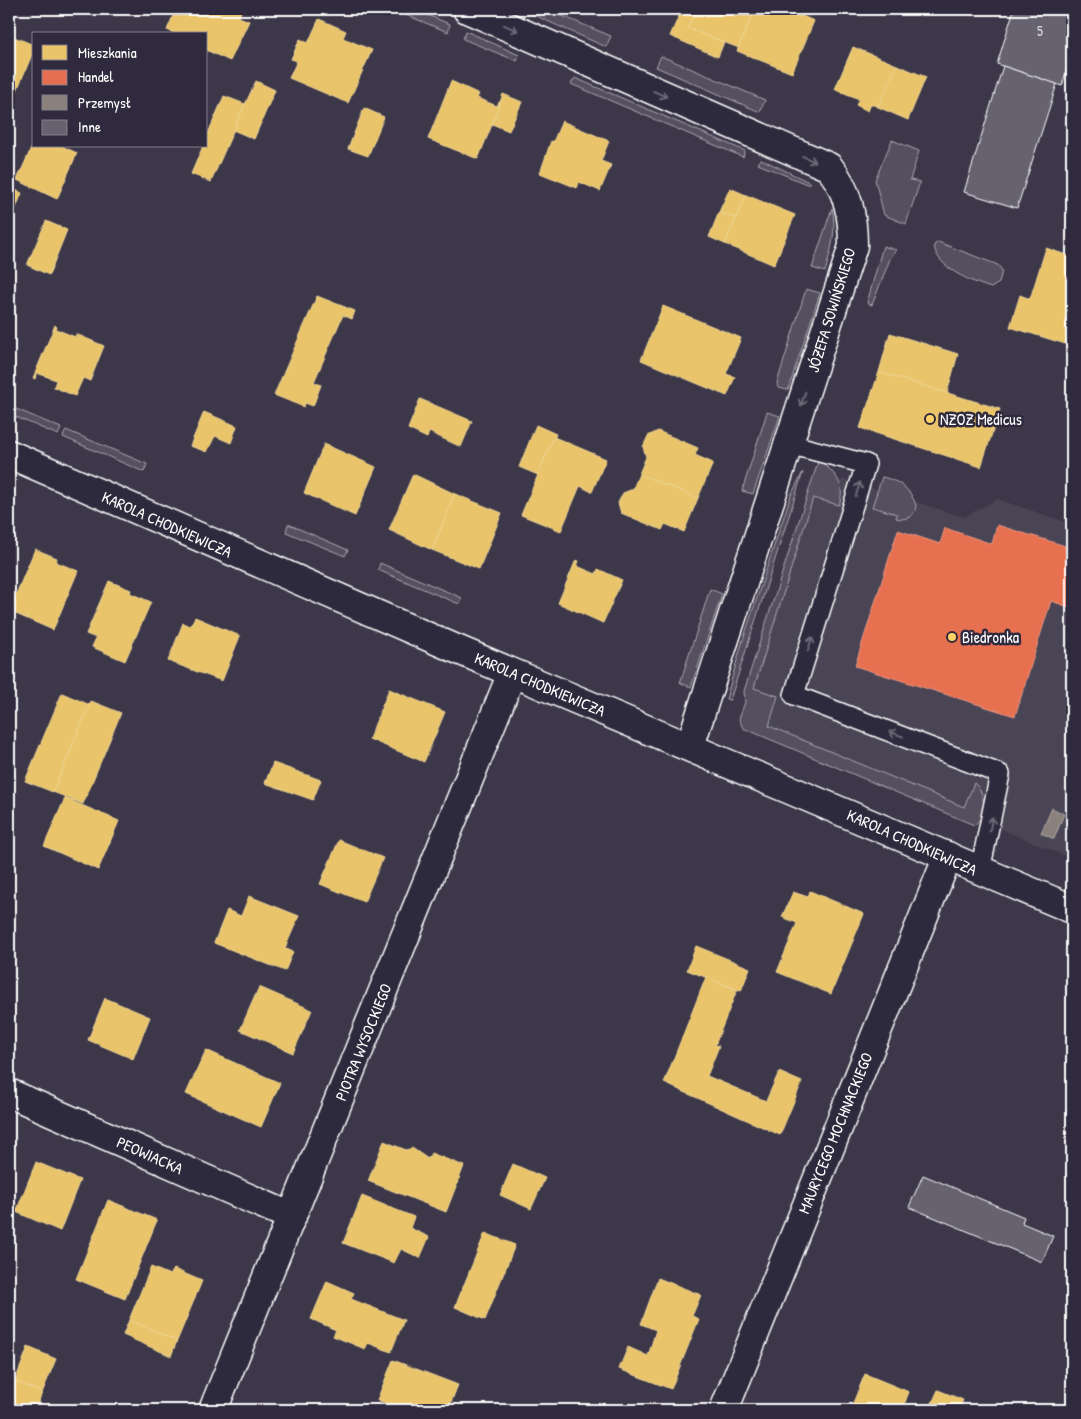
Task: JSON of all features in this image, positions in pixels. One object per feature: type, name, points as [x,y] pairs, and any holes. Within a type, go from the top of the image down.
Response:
[{"type":"street","name":"JÓZEFA SOWIŃSKIEGO","points":[[467,9],[829,167],[837,177],[850,204],[853,246],[690,746]]},
{"type":"street","name":"KAROLA CHODKIEWICZA","points":[[9,454],[512,672],[1072,909]]},
{"type":"street","name":"PIOTRA WYSOCKIEGO","points":[[213,1410],[512,672]]},
{"type":"street","name":"MAURYCEGO MOCHNACKIEGO","points":[[724,1410],[948,856]]},
{"type":"street","name":"PEOWIACKA","points":[[9,1093],[292,1217]]},
{"type":"lane","points":[[789,444],[866,464],[794,695],[1000,774],[980,871]]},
{"type":"shaded area","points":[[391,9],[412,9],[450,24],[448,32]]},
{"type":"shaded area","points":[[520,9],[545,9],[611,36],[606,47]]},
{"type":"shaded area","points":[[466,31],[519,55],[517,61],[463,39]]},
{"type":"shaded area","points":[[661,56],[765,100],[760,112],[656,67]]},
{"type":"shaded area","points":[[575,78],[745,151],[743,157],[571,84]]},
{"type":"shaded area","points":[[892,140],[919,151],[910,180],[920,182],[906,224],[884,215],[875,180]]},
{"type":"shaded area","points":[[761,159],[811,183],[809,185],[758,164]]},
{"type":"shaded area","points":[[832,208],[834,233],[825,272],[812,268]]},
{"type":"shaded area","points":[[938,242],[998,265],[1002,271],[999,283],[991,288],[956,273],[941,261],[936,253],[934,245]]},
{"type":"shaded area","points":[[883,246],[896,250],[890,259],[872,305],[867,303]]},
{"type":"shaded area","points":[[806,289],[820,293],[788,390],[778,388],[777,383]]},
{"type":"shaded area","points":[[9,406],[61,428],[58,435],[9,414]]},
{"type":"shaded area","points":[[767,412],[780,416],[753,494],[742,491]]},
{"type":"shaded area","points":[[66,430],[147,464],[144,472],[63,437]]},
{"type":"shaded area","points":[[820,461],[831,470],[838,480],[841,498],[839,505],[813,498],[754,688],[778,696],[769,726],[964,807],[974,783],[981,793],[984,804],[982,816],[974,825],[743,728],[739,719],[745,702],[744,691],[818,462]]},
{"type":"shaded area","points":[[803,472],[730,700],[726,699],[742,643],[791,495]]},
{"type":"shaded area","points":[[882,477],[899,483],[911,494],[916,509],[910,517],[896,518],[897,514],[872,507]]},
{"type":"shaded area","points":[[844,479],[964,517],[997,499],[1072,524],[1072,859],[740,719],[812,494]]},
{"type":"shaded area","points":[[288,524],[348,550],[345,556],[286,532]]},
{"type":"shaded area","points":[[380,563],[462,598],[459,604],[378,570]]},
{"type":"shaded area","points":[[710,589],[722,594],[691,687],[680,683]]},
{"type":"building: Mieszkania","points":[[176,9],[242,9],[239,17],[249,21],[230,61],[208,51],[208,32],[172,32],[167,30]]},
{"type":"building: Mieszkania","points":[[682,9],[697,9],[687,28],[724,42],[718,57],[670,36]]},
{"type":"building: Mieszkania","points":[[697,9],[755,9],[739,48],[687,28]]},
{"type":"building: Mieszkania","points":[[755,9],[786,9],[814,21],[792,73],[737,51]]},
{"type":"building: Mieszkania","points":[[319,19],[346,31],[343,38],[372,50],[348,103],[289,78],[297,61],[291,59],[300,39],[308,43]]},
{"type":"building: Mieszkania","points":[[9,35],[32,44],[32,55],[13,100],[9,98]]},
{"type":"building: Mieszkania","points":[[853,47],[897,65],[878,107],[871,104],[868,111],[856,105],[859,99],[835,89]]},
{"type":"building: Mieszkania","points":[[897,65],[926,77],[908,120],[878,107]]},
{"type":"building: Mieszkania","points":[[256,81],[275,90],[254,139],[233,130]]},
{"type":"building: Mieszkania","points":[[451,81],[479,94],[477,98],[497,106],[499,102],[501,103],[478,159],[428,139]]},
{"type":"building: Mieszkania","points":[[503,94],[522,102],[509,131],[492,124]]},
{"type":"building: Mieszkania","points":[[224,96],[245,104],[211,182],[191,174],[202,148],[208,148],[208,133]]},
{"type":"building: Mieszkania","points":[[364,108],[384,117],[368,156],[348,149]]},
{"type":"building: Mieszkania","points":[[562,121],[609,141],[601,161],[611,165],[600,191],[579,182],[577,188],[540,173],[551,141],[553,142]]},
{"type":"building: Mieszkania","points":[[32,146],[32,148],[66,148],[77,153],[57,199],[17,180]]},
{"type":"building: Mieszkania","points":[[9,187],[22,193],[9,225]]},
{"type":"building: Mieszkania","points":[[730,188],[746,195],[736,218],[719,212]]},
{"type":"building: Mieszkania","points":[[746,195],[795,215],[774,265],[725,244]]},
{"type":"building: Mieszkania","points":[[719,212],[736,218],[725,244],[709,237]]},
{"type":"building: Mieszkania","points":[[46,221],[67,230],[49,275],[27,265]]},
{"type":"building: Mieszkania","points":[[1046,248],[1072,257],[1072,346],[1010,327],[1020,295],[1030,299]]},
{"type":"building: Mieszkania","points":[[317,296],[355,311],[352,319],[343,315],[314,382],[321,385],[313,406],[305,403],[304,407],[274,395]]},
{"type":"building: Mieszkania","points":[[663,306],[741,338],[726,374],[735,377],[727,396],[641,360]]},
{"type":"building: Mieszkania","points":[[55,325],[56,329],[75,337],[76,334],[104,346],[90,381],[83,378],[75,396],[54,387],[56,380],[37,373],[35,379],[33,378]]},
{"type":"building: Mieszkania","points":[[890,333],[958,354],[947,393],[879,372]]},
{"type":"building: Mieszkania","name":"NZOZ Medicus","points":[[879,372],[1000,409],[981,467],[860,428]]},
{"type":"building: Mieszkania","points":[[420,399],[472,421],[461,447],[429,432],[427,438],[408,429]]},
{"type":"building: Mieszkania","points":[[204,412],[237,426],[231,443],[215,436],[207,452],[190,446]]},
{"type":"building: Mieszkania","points":[[536,425],[556,434],[538,475],[519,467]]},
{"type":"building: Mieszkania","points":[[658,431],[698,448],[695,455],[713,463],[698,498],[639,474],[646,457],[643,447],[648,436]]},
{"type":"building: Mieszkania","points":[[554,437],[606,459],[592,492],[580,486],[561,531],[521,515]]},
{"type":"building: Mieszkania","points":[[324,444],[376,467],[355,516],[304,493]]},
{"type":"building: Mieszkania","points":[[413,474],[455,494],[432,550],[389,530]]},
{"type":"building: Mieszkania","points":[[639,474],[698,498],[684,532],[665,524],[662,530],[621,513],[618,503],[623,493],[633,489]]},
{"type":"building: Mieszkania","points":[[455,494],[502,513],[479,569],[432,550]]},
{"type":"building: Mieszkania","points":[[35,549],[57,558],[56,562],[78,571],[53,630],[9,611]]},
{"type":"building: Mieszkania","points":[[576,560],[579,561],[577,566],[596,574],[598,569],[622,580],[603,623],[558,603]]},
{"type":"building: Mieszkania","points":[[109,581],[131,590],[130,593],[151,602],[125,661],[92,647],[96,638],[86,634]]},
{"type":"building: Mieszkania","points":[[195,617],[240,636],[222,681],[168,661],[183,623],[190,626]]},
{"type":"building: Mieszkania","points":[[389,689],[445,712],[424,762],[369,739]]},
{"type":"building: Mieszkania","points":[[62,693],[90,705],[53,792],[25,781]]},
{"type":"building: Mieszkania","points":[[91,701],[121,713],[83,804],[53,792]]},
{"type":"building: Mieszkania","points":[[273,763],[321,780],[313,800],[265,783]]},
{"type":"building: Mieszkania","points":[[65,798],[119,821],[98,870],[44,846]]},
{"type":"building: Mieszkania","points":[[339,840],[383,858],[364,902],[320,884]]},
{"type":"building: Mieszkania","points":[[810,891],[864,914],[831,994],[777,972],[797,923],[782,917],[793,892],[808,897]]},
{"type":"building: Mieszkania","points":[[249,896],[299,916],[285,948],[293,952],[285,971],[214,943],[227,910],[241,916]]},
{"type":"building: Mieszkania","points":[[696,946],[750,968],[741,991],[687,970]]},
{"type":"building: Mieszkania","points":[[706,977],[737,990],[715,1045],[719,1046],[707,1076],[766,1101],[779,1072],[802,1082],[780,1135],[664,1083]]},
{"type":"building: Mieszkania","points":[[259,987],[312,1010],[293,1053],[240,1030]]},
{"type":"building: Mieszkania","points":[[105,998],[150,1017],[133,1059],[88,1040]]},
{"type":"building: Mieszkania","points":[[206,1050],[280,1083],[261,1127],[186,1094]]},
{"type":"building: Mieszkania","points":[[384,1141],[406,1150],[412,1148],[428,1159],[431,1153],[464,1166],[446,1212],[368,1181]]},
{"type":"building: Mieszkania","points":[[36,1162],[80,1180],[60,1231],[16,1212]]},
{"type":"building: Mieszkania","points":[[513,1164],[545,1178],[531,1209],[500,1195]]},
{"type":"building: Mieszkania","points":[[362,1196],[414,1217],[410,1228],[429,1237],[420,1258],[401,1249],[394,1263],[343,1243]]},
{"type":"building: Mieszkania","points":[[108,1200],[157,1220],[125,1299],[76,1279]]},
{"type":"building: Mieszkania","points":[[485,1233],[515,1245],[485,1320],[455,1307]]},
{"type":"building: Mieszkania","points":[[151,1267],[170,1275],[174,1269],[202,1281],[177,1341],[129,1320]]},
{"type":"building: Mieszkania","points":[[658,1278],[701,1295],[692,1316],[699,1319],[671,1389],[619,1369],[628,1347],[648,1356],[656,1330],[641,1324]]},
{"type":"building: Mieszkania","points":[[327,1281],[354,1293],[351,1299],[404,1320],[391,1352],[368,1343],[365,1349],[333,1336],[336,1330],[311,1319]]},
{"type":"building: Mieszkania","points":[[129,1320],[177,1341],[171,1356],[123,1335]]},
{"type":"building: Mieszkania","points":[[28,1347],[56,1359],[42,1393],[15,1381]]},
{"type":"building: Mieszkania","points":[[393,1360],[458,1385],[448,1410],[403,1410],[377,1400]]},
{"type":"building: Mieszkania","points":[[865,1374],[909,1392],[902,1410],[850,1410]]},
{"type":"building: Mieszkania","points":[[15,1381],[42,1393],[35,1410],[9,1410],[9,1396]]},
{"type":"building: Mieszkania","points":[[938,1390],[963,1400],[959,1410],[929,1410]]},
{"type":"building: Handel","name":"Biedronka","points":[[997,525],[1072,548],[1072,608],[1051,601],[1015,716],[855,666],[898,530],[940,544],[945,528],[992,544]]},
{"type":"building: Przemysł","points":[[1052,808],[1064,814],[1054,839],[1041,833]]},
{"type":"building: Inne","points":[[1014,9],[1072,9],[1072,51],[1062,86],[997,64]]},
{"type":"building: Inne","points":[[1003,66],[1057,84],[1017,208],[964,192]]},
{"type":"building: Inne","points":[[923,1175],[1024,1217],[1022,1223],[1053,1236],[1042,1262],[909,1207]]},
{"type":"place","name":"NZOZ Medicus","points":[[930,419]]},
{"type":"place","name":"Biedronka","points":[[952,637]]}]
